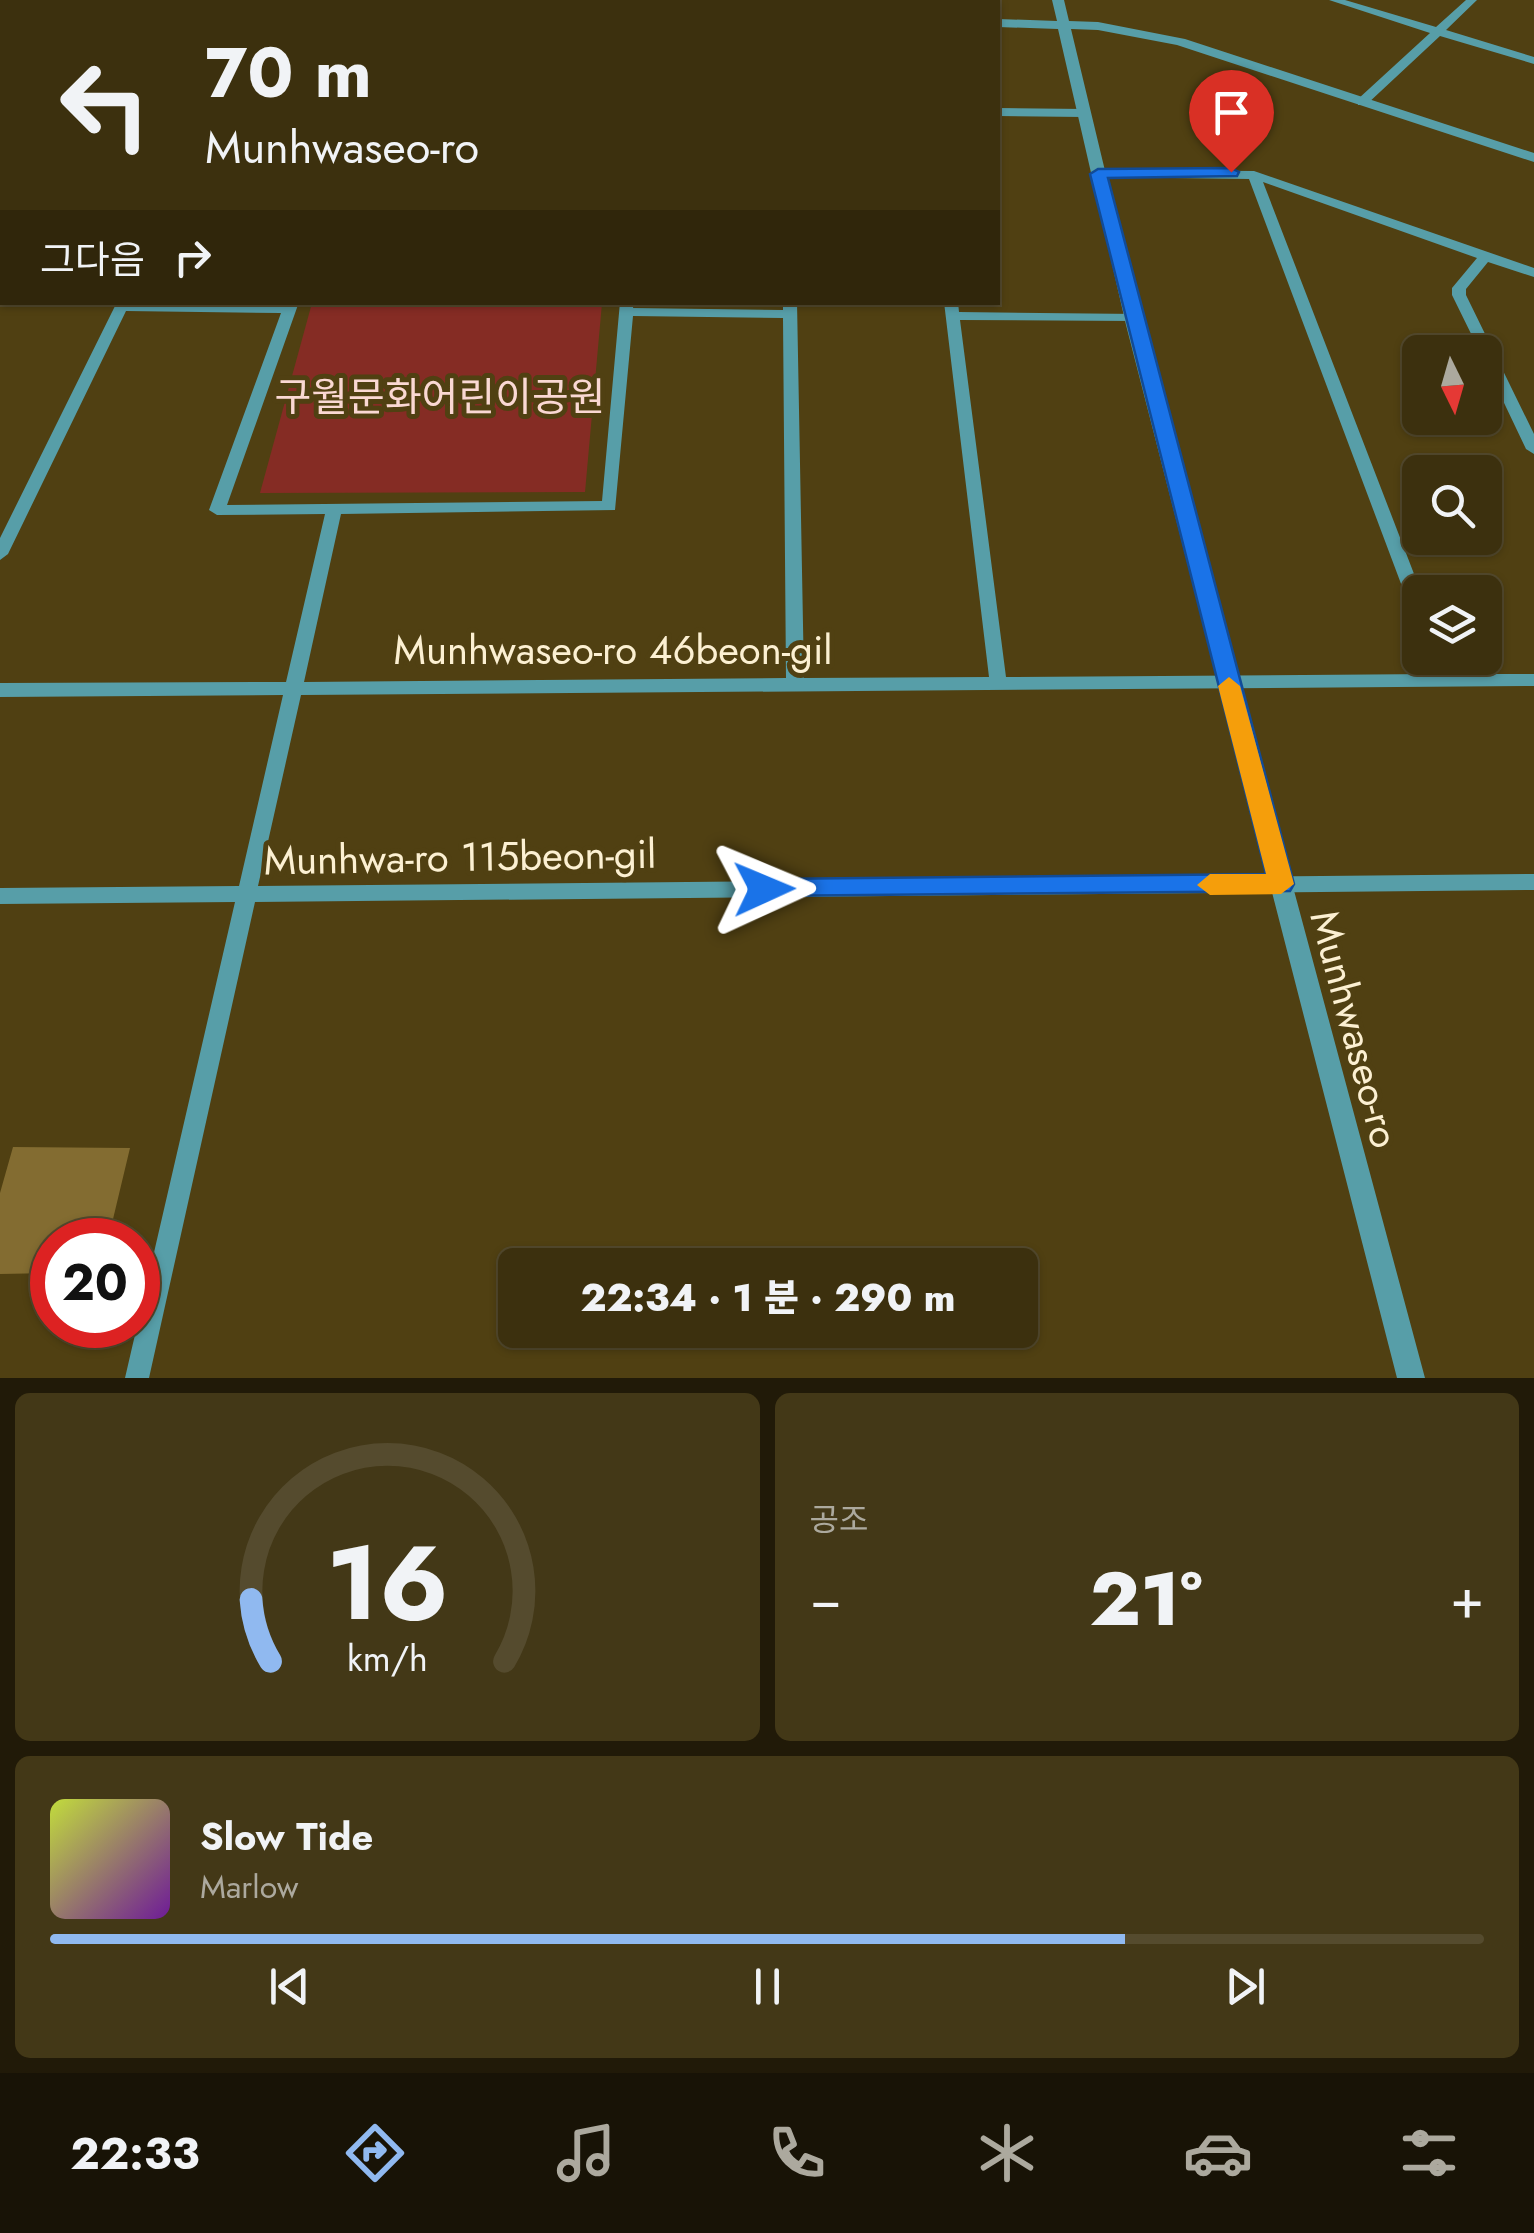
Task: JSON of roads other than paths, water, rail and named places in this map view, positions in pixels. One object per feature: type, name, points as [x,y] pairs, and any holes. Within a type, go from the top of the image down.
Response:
[{"type":"street","name":"Munhwaseo-ro","points":[[1058,0],[1133,317],[1411,1378]]},
{"type":"street","points":[[1000,23],[1064,24],[1139,32],[1180,42],[1534,158]]},
{"type":"lane","points":[[1334,0],[1534,60]]},
{"type":"lane","points":[[1362,102],[1472,0]]},
{"type":"lane","points":[[1000,112],[1084,113]]},
{"type":"lane","points":[[1098,174],[1254,175],[1534,274]]},
{"type":"lane","points":[[1254,175],[1406,575]]},
{"type":"lane","points":[[1486,256],[1459,288],[1460,294],[1534,449]]},
{"type":"lane","points":[[0,554],[123,305],[290,306],[218,510],[608,506],[626,307],[790,308],[795,684]]},
{"type":"lane","points":[[998,682],[952,309],[1133,317]]},
{"type":"lane","points":[[138,1378],[334,509]]},
{"type":"lane","points":[[1443,675],[1445,680]]},
{"type":"lane","name":"Munhwaseo-ro 46beon-gil","points":[[0,690],[1534,680]]},
{"type":"lane","name":"Munhwa-ro 115beon-gil","points":[[0,896],[1534,882]]},
{"type":"park label","name":"구월문화어린이공원","points":[[440,397]]}]
